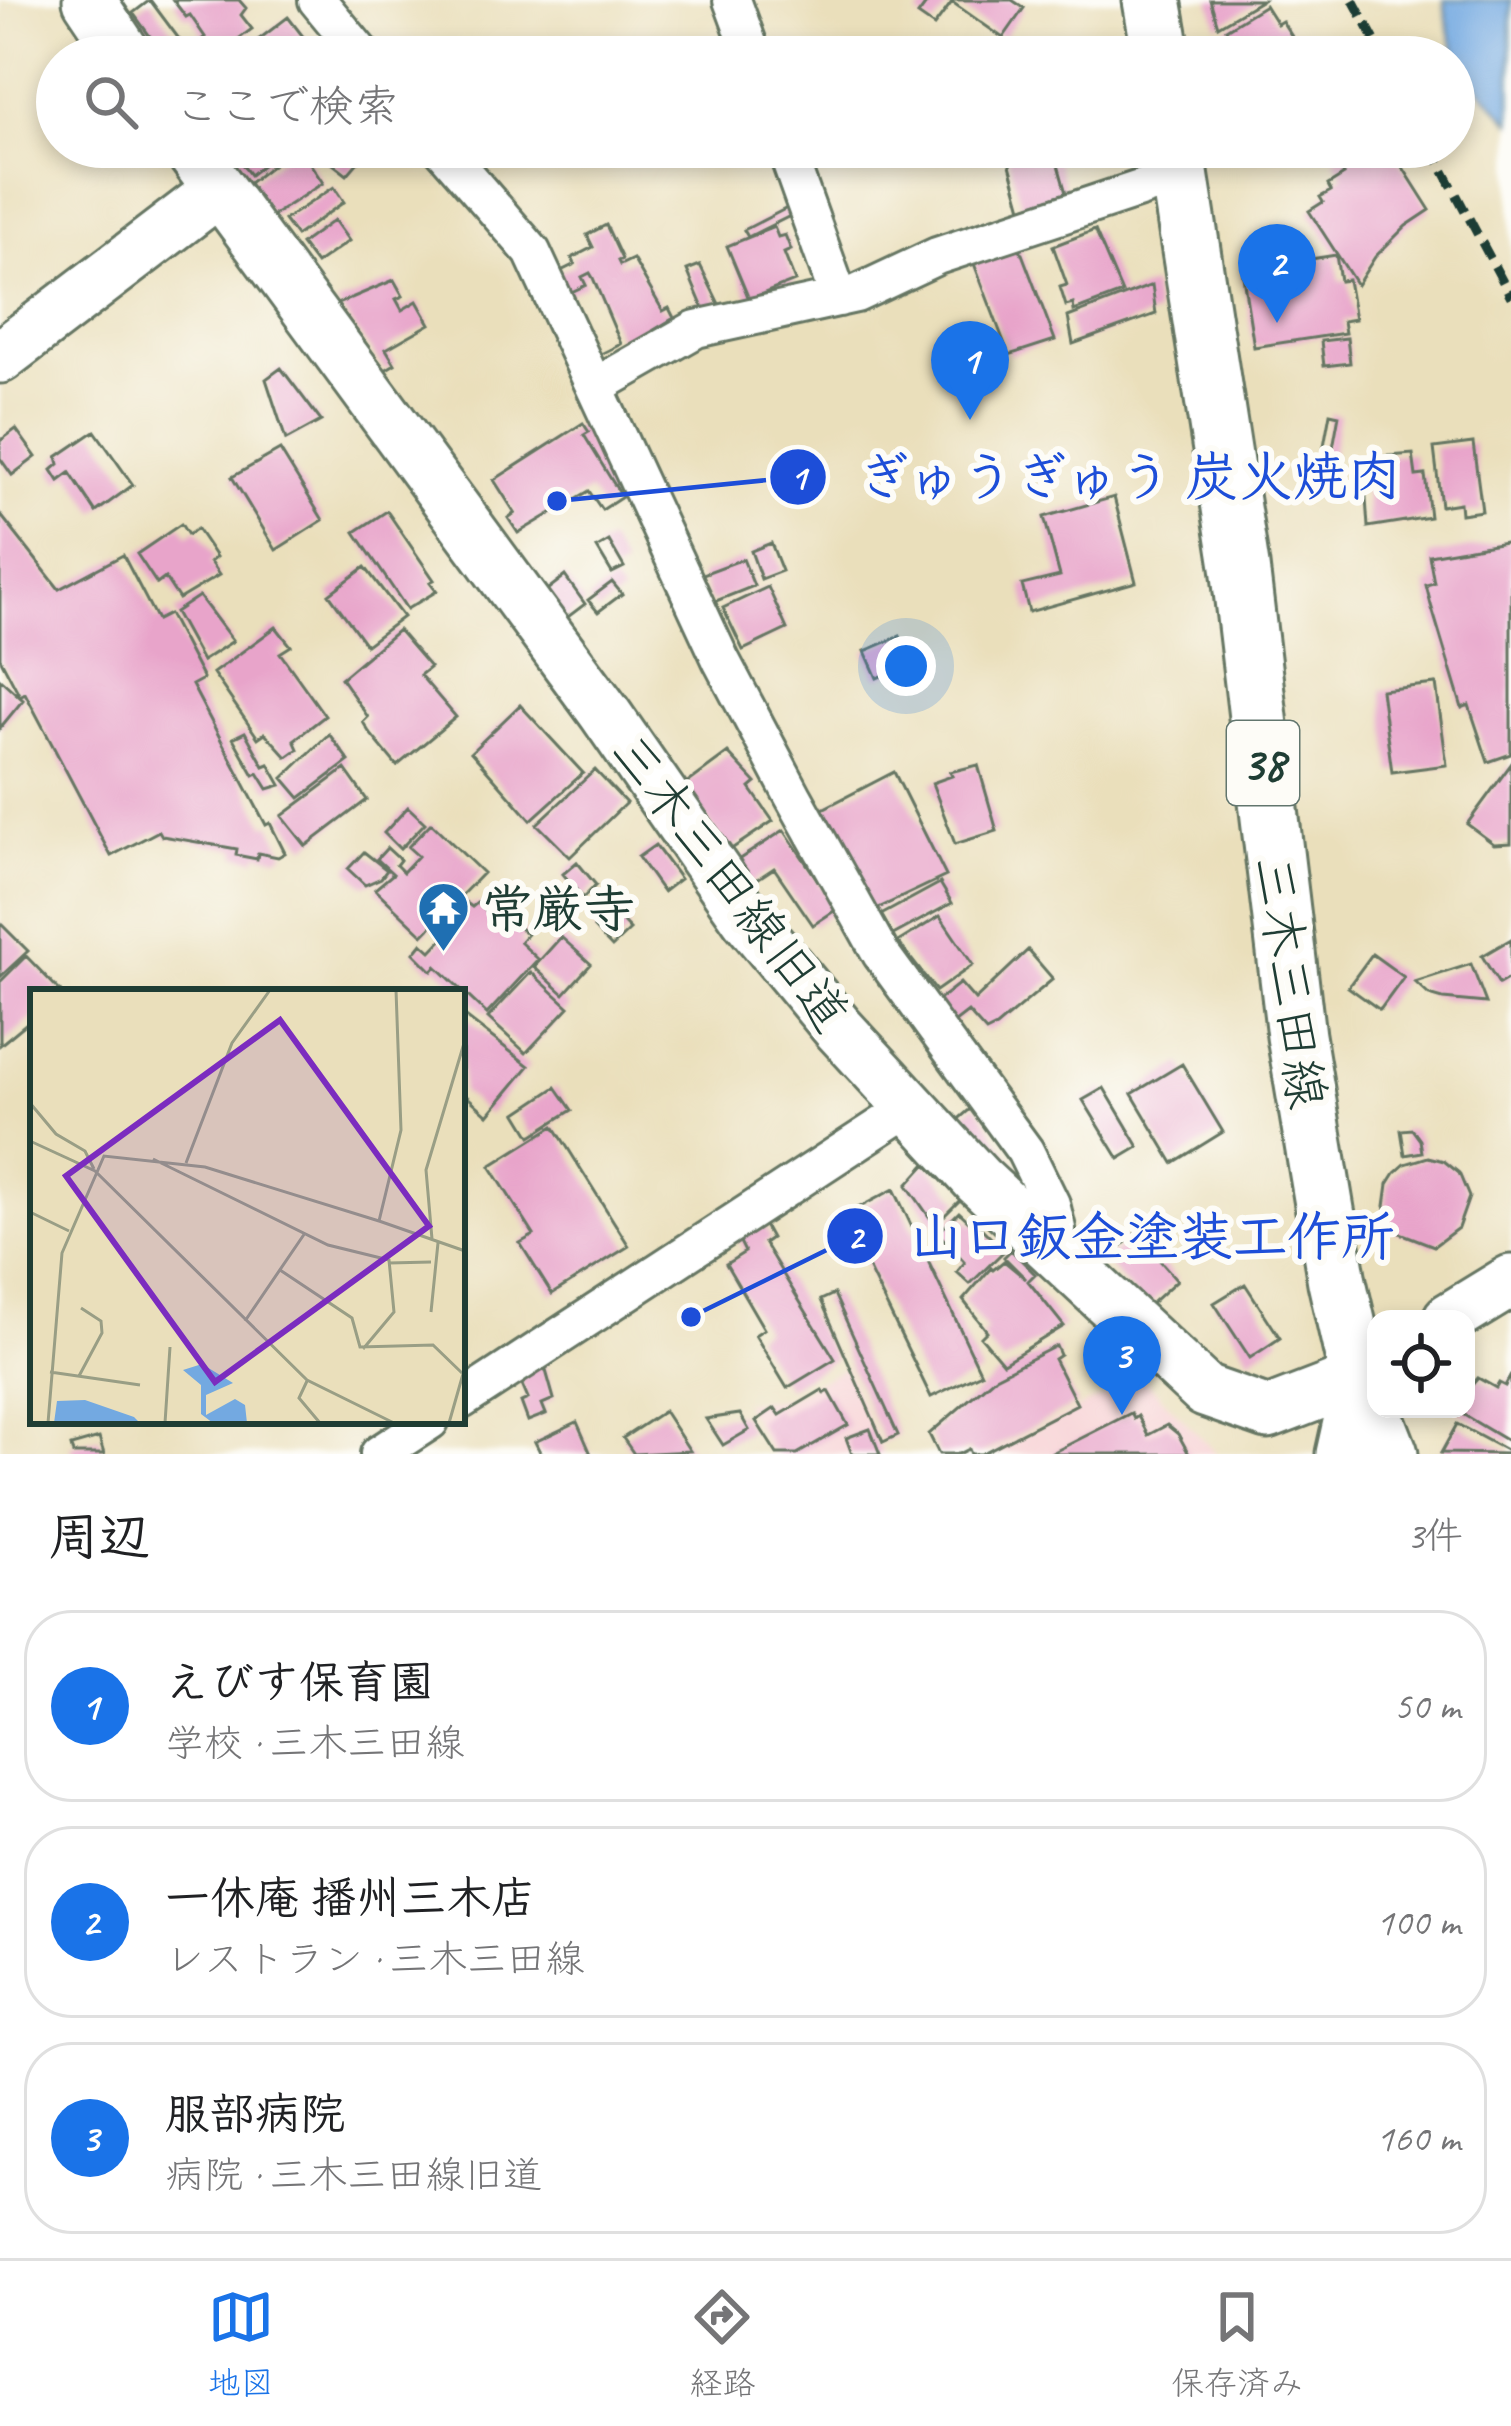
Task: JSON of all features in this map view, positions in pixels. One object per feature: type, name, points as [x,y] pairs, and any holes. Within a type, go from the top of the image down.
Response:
[{"type":"main road","points":[[1152,0],[1158,36]]},
{"type":"main road","name":"三木三田線","points":[[1178,168],[1240,566],[1295,1036],[1336,1282],[1367,1373]]},
{"type":"main road","name":"三木三田線","points":[[1379,1418],[1389,1454]]},
{"type":"street","points":[[89,0],[113,36]]},
{"type":"street","points":[[317,0],[347,36]]},
{"type":"street","points":[[733,0],[746,36]]},
{"type":"street","name":"三木三田線旧道","points":[[202,168],[604,712],[747,918],[909,1108],[1044,1244],[1205,1391],[1268,1413],[1367,1373]]},
{"type":"street","points":[[459,168],[532,252],[721,660],[881,954],[1025,1150],[1051,1204],[1057,1229],[1044,1244]]},
{"type":"street","points":[[793,168],[839,298]]},
{"type":"street","points":[[596,386],[696,328],[839,298],[1162,168]]},
{"type":"street","points":[[0,357],[218,191]]},
{"type":"street","points":[[465,1398],[909,1108]]},
{"type":"street","points":[[1464,1310],[1511,1281]]},
{"type":"street","points":[[1342,1454],[1367,1373]]},
{"type":"street","points":[[379,1454],[425,1424]]},
{"type":"shaded area","points":[[845,1367],[883,1454],[771,1454],[743,1402],[788,1398]]},
{"type":"shaded area","points":[[1142,1377],[1217,1454],[987,1454]]},
{"type":"water","points":[[1444,0],[1511,0],[1511,122],[1475,82],[1475,36],[1451,36]]},
{"type":"building","points":[[150,0],[177,36],[150,36],[133,13]]},
{"type":"building","points":[[173,0],[239,0],[246,8],[241,15],[252,29],[242,36],[204,36]]},
{"type":"building","points":[[929,0],[1012,0],[1024,8],[1004,36],[952,2],[934,26],[918,15]]},
{"type":"building","points":[[1210,0],[1262,0],[1218,26]]},
{"type":"building","points":[[1265,5],[1292,36],[1230,36],[1226,29]]},
{"type":"building","points":[[288,17],[303,36],[263,36]]},
{"type":"building","points":[[268,168],[313,168],[323,183],[272,216],[249,183]]},
{"type":"building","points":[[1011,168],[1059,168],[1066,193],[1022,208]]},
{"type":"building","points":[[1339,168],[1403,168],[1430,210],[1375,257],[1357,285],[1309,211],[1323,202],[1320,197],[1331,191],[1328,185],[1344,175]]},
{"type":"building","points":[[334,187],[344,202],[296,236],[284,220]]},
{"type":"building","points":[[789,207],[792,215],[748,237],[744,230]]},
{"type":"building","points":[[334,220],[349,241],[316,264],[301,244]]},
{"type":"building","points":[[606,225],[622,259],[620,265],[633,259],[663,311],[669,308],[674,318],[654,330],[659,340],[605,371],[597,356],[621,344],[593,278],[590,273],[582,277],[586,285],[565,295],[555,274],[593,247],[587,235]]},
{"type":"building","points":[[774,227],[778,237],[785,235],[791,250],[784,253],[795,281],[749,299],[727,246]]},
{"type":"building","points":[[1095,230],[1122,293],[1074,311],[1073,304],[1066,306],[1060,287],[1067,285],[1053,246]]},
{"type":"building","points":[[1019,246],[1055,340],[1009,355],[973,261]]},
{"type":"building","points":[[1336,255],[1340,281],[1348,280],[1355,319],[1343,321],[1345,333],[1254,347],[1242,270]]},
{"type":"building","points":[[700,265],[721,308],[706,315],[687,270]]},
{"type":"building","points":[[394,280],[403,296],[396,299],[402,310],[417,301],[430,324],[386,349],[395,364],[385,370],[337,304]]},
{"type":"building","points":[[1152,285],[1156,314],[1073,344],[1068,317]]},
{"type":"building","points":[[1347,338],[1350,363],[1324,366],[1321,341]]},
{"type":"building","points":[[281,368],[321,421],[286,440],[266,379]]},
{"type":"building","points":[[1330,413],[1339,415],[1330,464],[1321,462]]},
{"type":"building","points":[[583,423],[589,432],[584,435],[622,497],[602,510],[589,491],[518,533],[508,518],[515,513],[494,480]]},
{"type":"building","points":[[16,429],[36,457],[12,475],[0,458],[0,441]]},
{"type":"building","points":[[95,431],[133,485],[96,512],[70,473],[59,481],[52,470],[59,464],[57,457]]},
{"type":"building","points":[[1473,443],[1482,511],[1461,514],[1460,503],[1441,506],[1434,448]]},
{"type":"building","points":[[280,450],[323,520],[276,550],[232,477]]},
{"type":"building","points":[[1413,454],[1416,476],[1425,475],[1430,517],[1368,527],[1365,484],[1378,480],[1377,457]]},
{"type":"building","points":[[1114,497],[1136,582],[1029,612],[1022,585],[1060,576],[1044,517]]},
{"type":"building","points":[[387,511],[437,591],[407,609],[355,532]]},
{"type":"building","points":[[0,514],[59,589],[123,555],[157,620],[169,614],[203,679],[192,685],[285,853],[278,857],[258,853],[257,859],[236,855],[237,849],[162,836],[159,831],[111,856],[25,693],[20,696],[0,658]]},
{"type":"building","points":[[181,524],[188,535],[197,529],[216,557],[210,562],[219,575],[179,599],[165,578],[157,584],[137,554]]},
{"type":"building","points":[[609,541],[624,567],[612,573],[597,548]]},
{"type":"building","points":[[1511,541],[1511,754],[1488,762],[1469,705],[1462,708],[1431,605],[1426,585],[1434,583],[1429,555]]},
{"type":"building","points":[[771,543],[782,571],[761,579],[751,551]]},
{"type":"building","points":[[743,559],[754,586],[711,603],[700,575]]},
{"type":"building","points":[[365,567],[403,617],[366,645],[329,594]]},
{"type":"building","points":[[565,576],[585,604],[560,623],[539,596]]},
{"type":"building","points":[[612,582],[622,594],[598,612],[588,600]]},
{"type":"building","points":[[768,587],[787,629],[743,650],[723,608]]},
{"type":"building","points":[[199,596],[233,641],[202,661],[175,612]]},
{"type":"building","points":[[276,627],[291,646],[280,653],[325,716],[294,740],[298,749],[287,757],[265,733],[258,738],[213,673]]},
{"type":"building","points":[[398,630],[430,667],[420,675],[456,717],[397,766],[369,732],[363,722],[368,717],[341,678]]},
{"type":"building","points":[[900,636],[911,663],[877,678],[865,651]]},
{"type":"building","points":[[0,679],[23,700],[0,728]]},
{"type":"building","points":[[1436,684],[1447,765],[1392,772],[1381,690]]},
{"type":"building","points":[[520,705],[583,773],[531,820],[471,752]]},
{"type":"building","points":[[245,732],[281,785],[268,789],[258,773],[254,775],[233,738]]},
{"type":"building","points":[[329,734],[349,761],[300,798],[283,778]]},
{"type":"building","points":[[728,753],[756,783],[750,788],[773,821],[730,850],[682,787]]},
{"type":"building","points":[[1511,764],[1511,843],[1494,844],[1467,824]]},
{"type":"building","points":[[978,765],[997,831],[955,844],[932,783],[952,776],[950,772]]},
{"type":"building","points":[[345,769],[367,800],[306,846],[282,816]]},
{"type":"building","points":[[595,770],[626,803],[570,857],[537,824]]},
{"type":"building","points":[[894,772],[946,876],[868,913],[817,812]]},
{"type":"building","points":[[408,807],[425,823],[400,849],[384,833]]},
{"type":"building","points":[[431,823],[483,873],[423,935],[375,889],[393,874],[377,859],[387,848],[400,860],[396,865],[403,872],[418,856],[408,847]]},
{"type":"building","points":[[784,830],[837,909],[813,925],[774,868],[750,884],[735,862]]},
{"type":"building","points":[[655,845],[680,879],[663,892],[638,857]]},
{"type":"building","points":[[364,852],[387,870],[365,885],[348,869]]},
{"type":"building","points":[[577,862],[596,885],[583,898],[563,874]]},
{"type":"building","points":[[940,883],[952,903],[893,935],[881,915]]},
{"type":"building","points":[[461,899],[472,907],[477,903],[494,918],[503,913],[527,934],[520,942],[538,959],[487,1014],[465,989],[436,966],[432,971],[414,953],[422,943],[431,951],[453,928],[444,919]]},
{"type":"building","points":[[612,911],[630,930],[612,947],[594,928]]},
{"type":"building","points":[[940,916],[973,965],[936,991],[898,942]]},
{"type":"building","points":[[0,923],[28,951],[0,977]]},
{"type":"building","points":[[561,937],[591,964],[564,994],[534,967]]},
{"type":"building","points":[[1511,939],[1511,977],[1499,984],[1482,956]]},
{"type":"building","points":[[1028,950],[1053,979],[996,1027],[986,1032],[968,1012],[950,1026],[932,1005],[960,983],[975,1000]]},
{"type":"building","points":[[1372,954],[1404,977],[1380,1010],[1348,987]]},
{"type":"building","points":[[26,956],[58,989],[30,989],[30,1020],[0,1045],[0,982]]},
{"type":"building","points":[[1471,964],[1486,1003],[1429,995],[1415,982]]},
{"type":"building","points":[[531,972],[569,1007],[526,1053],[488,1018]]},
{"type":"building","points":[[465,1016],[529,1066],[488,1115],[465,1095]]},
{"type":"building","points":[[1182,1064],[1223,1132],[1173,1163],[1132,1094]]},
{"type":"building","points":[[556,1087],[572,1110],[531,1136],[517,1113]]},
{"type":"building","points":[[1104,1088],[1139,1147],[1119,1159],[1083,1100]]},
{"type":"building","points":[[976,1104],[1020,1173],[1012,1180],[955,1122]]},
{"type":"building","points":[[554,1126],[629,1246],[552,1294],[520,1243],[534,1235],[490,1166]]},
{"type":"building","points":[[1412,1129],[1422,1152],[1405,1155],[1401,1130]]},
{"type":"building","points":[[1428,1157],[1444,1161],[1459,1173],[1469,1197],[1458,1228],[1434,1246],[1395,1231],[1385,1206],[1395,1173],[1405,1164]]},
{"type":"building","points":[[926,1164],[960,1200],[935,1225],[907,1185]]},
{"type":"building","points":[[894,1189],[981,1373],[931,1397],[843,1216]]},
{"type":"building","points":[[959,1212],[1004,1251],[970,1284],[957,1272],[965,1262],[938,1233]]},
{"type":"building","points":[[761,1220],[771,1238],[764,1243],[835,1359],[787,1388],[755,1335],[764,1329],[726,1264],[745,1252],[738,1238]]},
{"type":"building","points":[[1136,1233],[1177,1280],[1146,1308],[1105,1261]]},
{"type":"building","points":[[1011,1250],[1035,1274],[1028,1281],[1064,1326],[1003,1363],[981,1337],[987,1331],[963,1300],[991,1268],[1004,1261],[1026,1279],[1004,1257]]},
{"type":"building","points":[[1245,1284],[1280,1338],[1250,1358],[1214,1303]]},
{"type":"building","points":[[834,1294],[898,1435],[883,1442],[821,1300]]},
{"type":"building","points":[[1056,1346],[1060,1355],[1054,1359],[1077,1404],[981,1454],[971,1454],[969,1449],[939,1454],[929,1434],[995,1377]]},
{"type":"building","points":[[543,1360],[554,1399],[542,1404],[546,1414],[528,1421],[521,1402],[528,1399],[516,1371]]},
{"type":"building","points":[[1511,1375],[1511,1443],[1469,1418],[1475,1418],[1478,1378],[1496,1388],[1499,1383],[1505,1386]]},
{"type":"building","points":[[822,1390],[824,1394],[829,1391],[848,1425],[797,1454],[777,1454],[756,1421],[775,1408],[780,1415]]},
{"type":"building","points":[[664,1411],[690,1451],[634,1454],[623,1438]]},
{"type":"building","points":[[1131,1413],[1134,1419],[1138,1416],[1148,1435],[1167,1425],[1189,1454],[1050,1454]]},
{"type":"building","points":[[740,1414],[749,1430],[723,1445],[706,1419]]},
{"type":"building","points":[[577,1422],[591,1454],[541,1454],[535,1442]]},
{"type":"building","points":[[1457,1424],[1511,1453],[1511,1454],[1441,1453]]},
{"type":"building","points":[[870,1429],[880,1454],[852,1454],[846,1438]]},
{"type":"building","points":[[99,1438],[104,1454],[73,1454],[71,1446]]},
{"type":"railway","points":[[1353,0],[1373,36]]},
{"type":"railway","points":[[1442,168],[1511,297]]},
{"type":"place","name":"一休庵 播州三木店","points":[[1277,323]]},
{"type":"place","name":"えびす保育園","points":[[970,420]]},
{"type":"place","name":"ぎゅうぎゅう 炭火焼肉","points":[[557,501]]},
{"type":"place","name":"常厳寺","points":[[443,954]]},
{"type":"place","name":"山口鈑金塗装工作所","points":[[691,1317]]},
{"type":"place","name":"服部病院","points":[[1122,1415]]}]
